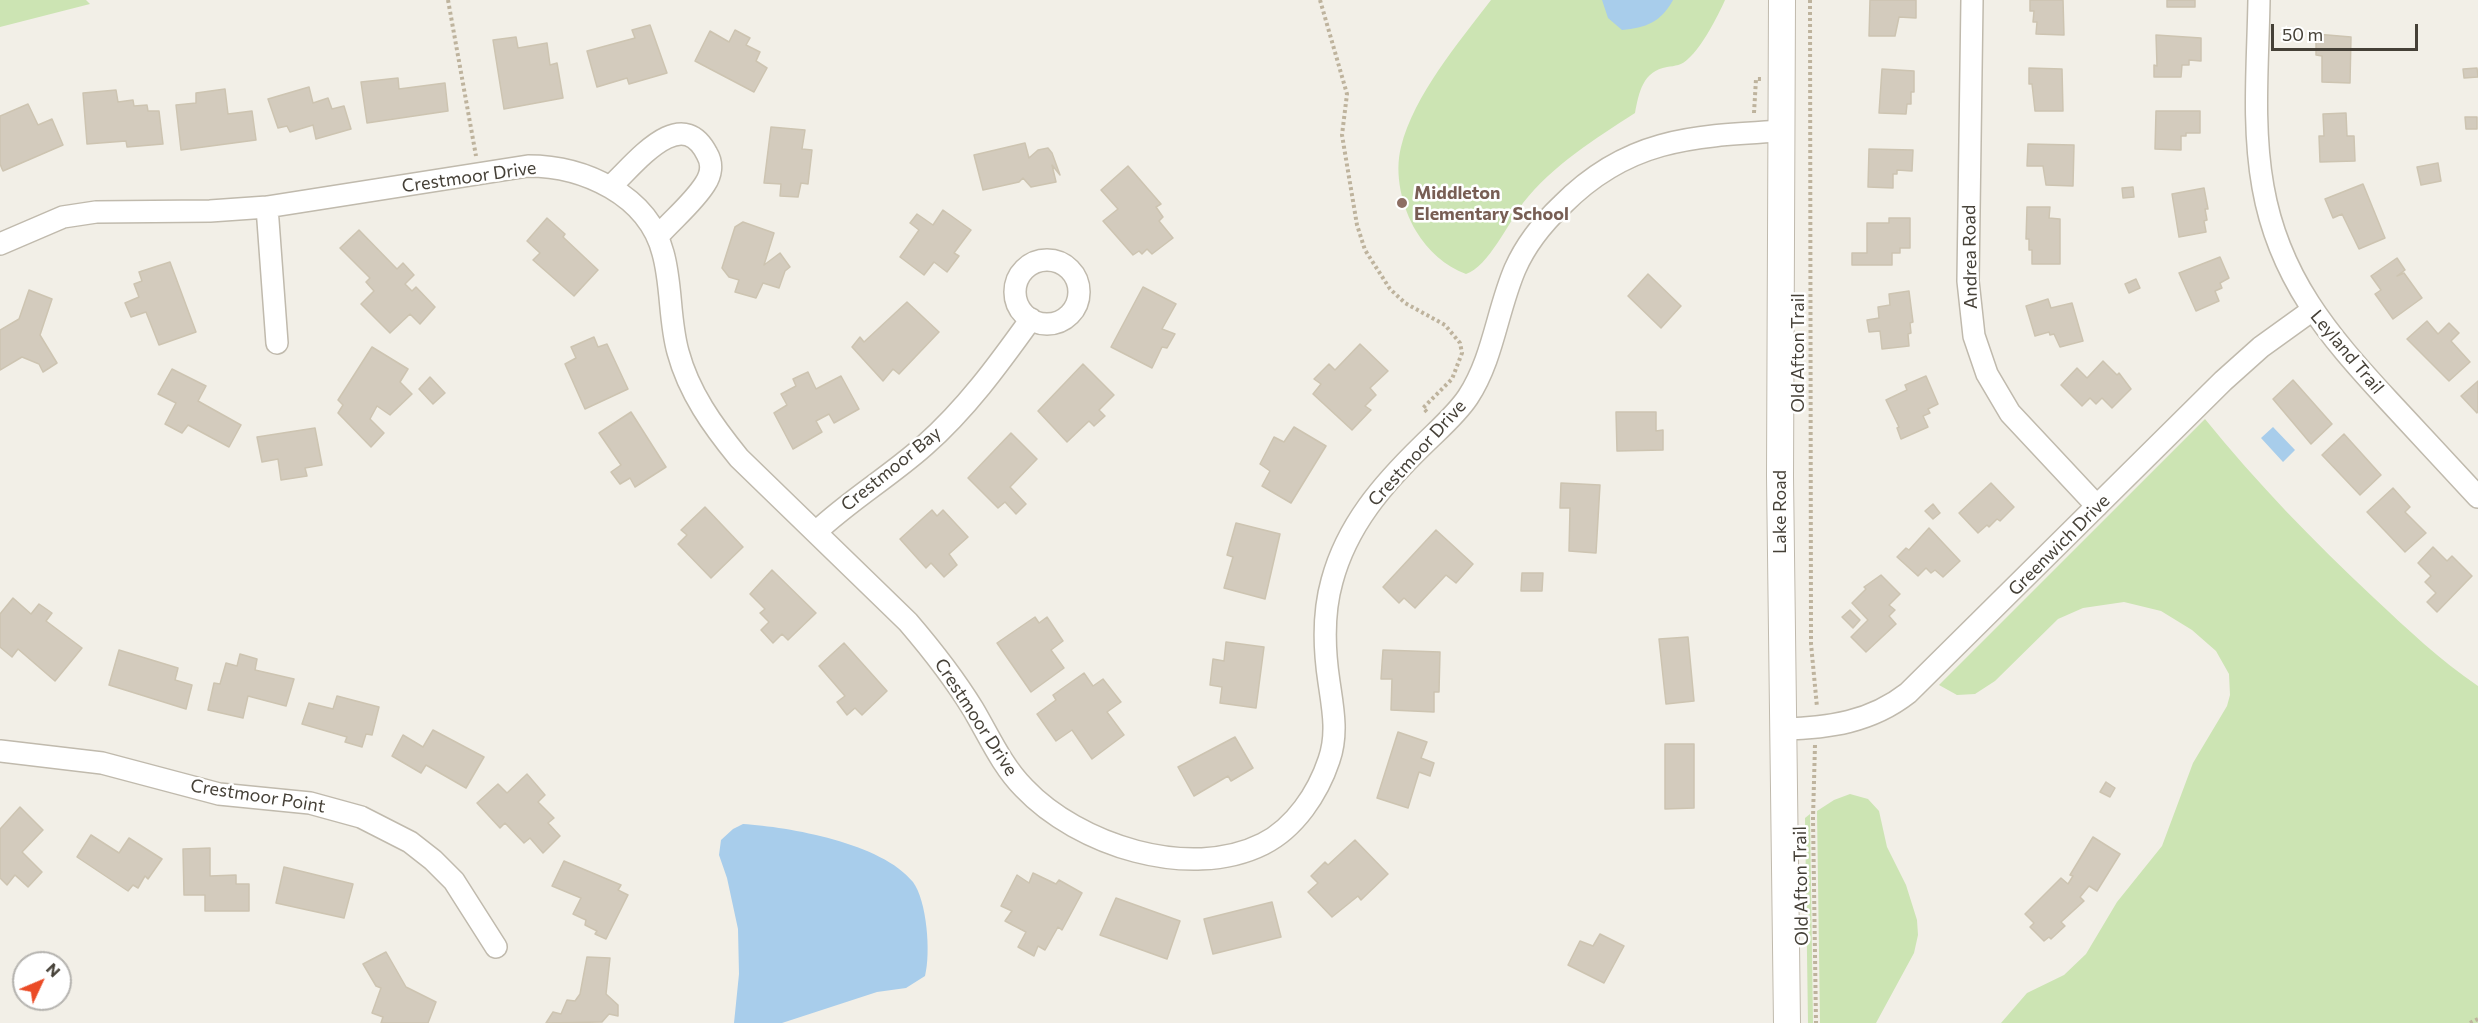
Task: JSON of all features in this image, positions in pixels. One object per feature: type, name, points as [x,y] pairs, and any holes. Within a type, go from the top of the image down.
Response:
[{"type":"street","name":"Lake Road","points":[[1782,0],[1780,485],[1788,1023]]},
{"type":"street","name":"Andrea Road","points":[[1972,0],[1968,281],[1974,336],[1987,374],[2010,413],[2097,506]]},
{"type":"street","name":"Leyland Trail","points":[[2259,0],[2258,147],[2263,188],[2283,255],[2311,311],[2340,348],[2478,497]]},
{"type":"street","name":"Crestmoor Drive","points":[[0,244],[63,217],[96,212],[175,212],[267,207],[528,166],[568,169],[611,186],[629,200],[658,236],[664,254],[678,353],[700,407],[739,458],[908,622],[931,648],[951,675],[1010,771],[1033,797],[1060,820],[1114,845],[1175,857],[1208,858],[1237,854],[1265,843],[1290,825],[1308,802],[1322,778],[1331,755],[1335,733],[1326,659],[1326,617],[1331,583],[1341,553],[1372,498],[1466,401],[1479,378],[1516,268],[1530,242],[1572,194],[1621,160],[1647,148],[1704,136],[1782,131]]},
{"type":"street","points":[[611,186],[664,137],[678,133],[692,135],[702,145],[710,158],[711,172],[705,185],[658,236]]},
{"type":"street","points":[[267,207],[277,343]]},
{"type":"street","name":"Greenwich Drive","points":[[1783,729],[1821,727],[1856,720],[1899,700],[1929,675],[2238,367],[2311,311]]},
{"type":"street","name":"Crestmoor Bay","points":[[816,532],[863,491],[915,453],[951,420],[994,372],[1031,320]]},
{"type":"street","name":"Crestmoor Point","points":[[0,751],[102,763],[219,794],[310,803],[361,817],[410,842],[433,860],[454,881],[496,947]]},
{"type":"path","points":[[448,0],[474,146]]},
{"type":"path","points":[[1320,0],[1347,93],[1342,135],[1357,225],[1365,250],[1390,289],[1405,303],[1444,325],[1460,343],[1462,353],[1452,379],[1423,408]]},
{"type":"path","name":"Old Afton Trail","points":[[1810,0],[1811,644],[1817,706]]},
{"type":"path","points":[[1753,133],[1756,79]]},
{"type":"path","name":"Old Afton Trail","points":[[1815,748],[1813,818],[1816,1023]]},
{"type":"path","points":[[2470,1023],[2478,1019]]},
{"type":"green space","points":[[0,0],[86,0],[90,4],[0,27]]},
{"type":"green space","points":[[1491,0],[1725,0],[1709,31],[1693,54],[1683,63],[1652,73],[1643,84],[1635,113],[1590,143],[1547,177],[1523,203],[1498,243],[1482,263],[1466,274],[1451,267],[1438,257],[1416,231],[1403,201],[1398,168],[1399,157],[1407,127],[1427,89],[1452,51]]},
{"type":"green space","points":[[2205,419],[2265,489],[2329,555],[2424,644],[2478,686],[2478,1023],[2001,1023],[2027,993],[2064,975],[2086,954],[2117,902],[2162,846],[2193,763],[2227,706],[2230,695],[2229,674],[2216,651],[2192,630],[2161,611],[2124,602],[2083,608],[2058,619],[1995,681],[1975,694],[1957,695],[1939,685]]},
{"type":"green space","points":[[1850,794],[1868,799],[1879,811],[1887,847],[1906,885],[1917,920],[1918,935],[1914,953],[1876,1023],[1820,1023],[1817,811],[1834,800]]},
{"type":"green space","points":[[1810,814],[1813,1023],[1808,1023],[1805,818]]},
{"type":"water","points":[[1602,0],[1673,0],[1658,19],[1638,28],[1622,30],[1608,18]]},
{"type":"water","points":[[2273,427],[2295,450],[2283,462],[2261,438]]},
{"type":"water","points":[[743,824],[809,833],[834,840],[858,847],[899,868],[913,882],[922,901],[928,941],[925,976],[906,988],[877,992],[782,1023],[734,1023],[739,974],[738,929],[727,878],[719,855],[721,840],[733,829]]},
{"type":"building","points":[[1870,0],[1916,0],[1916,18],[1899,17],[1895,36],[1869,36]]},
{"type":"building","points":[[2030,0],[2063,0],[2064,35],[2036,34],[2037,22],[2033,22],[2034,11],[2030,11]]},
{"type":"building","points":[[2167,0],[2195,0],[2195,7],[2167,7]]},
{"type":"building","points":[[650,25],[667,73],[629,84],[627,78],[597,87],[587,51],[635,38],[632,30]]},
{"type":"building","points":[[735,30],[750,38],[746,45],[760,52],[756,61],[767,68],[754,92],[695,61],[710,31],[729,42]]},
{"type":"building","points":[[2316,34],[2351,37],[2350,83],[2322,82],[2322,56],[2316,55]]},
{"type":"building","points":[[2156,35],[2201,38],[2201,61],[2189,60],[2189,65],[2182,65],[2181,77],[2154,77],[2154,65],[2157,66]]},
{"type":"building","points":[[516,37],[518,48],[547,43],[550,65],[557,63],[563,98],[504,109],[493,40]]},
{"type":"building","points":[[2029,68],[2062,69],[2063,111],[2035,111],[2032,84],[2029,84]]},
{"type":"building","points":[[2477,68],[2478,77],[2464,78],[2463,69]]},
{"type":"building","points":[[1882,69],[1914,71],[1914,92],[1911,92],[1911,104],[1907,104],[1906,114],[1879,113]]},
{"type":"building","points":[[398,78],[399,89],[445,83],[448,111],[367,123],[361,82]]},
{"type":"building","points":[[309,87],[313,103],[328,98],[332,109],[344,106],[351,129],[316,139],[313,125],[290,132],[287,126],[278,128],[268,99]]},
{"type":"building","points":[[225,89],[228,114],[252,111],[256,140],[181,150],[176,105],[196,103],[196,93]]},
{"type":"building","points":[[116,90],[118,102],[133,100],[134,106],[147,105],[148,111],[159,111],[163,144],[127,147],[126,141],[87,144],[83,93]]},
{"type":"building","points":[[28,104],[38,125],[52,119],[63,145],[3,171],[0,164],[0,116]]},
{"type":"building","points":[[2156,111],[2200,111],[2200,133],[2186,133],[2186,136],[2181,136],[2181,150],[2155,149]]},
{"type":"building","points":[[2346,113],[2347,136],[2354,136],[2355,161],[2320,162],[2319,136],[2324,136],[2323,114]]},
{"type":"building","points":[[2465,117],[2477,117],[2477,129],[2466,129]]},
{"type":"building","points":[[771,127],[805,130],[802,149],[812,150],[808,184],[801,183],[798,197],[780,196],[781,184],[764,183]]},
{"type":"building","points":[[1025,143],[1029,158],[1038,150],[1048,148],[1052,153],[1060,175],[1052,165],[1056,182],[1031,187],[1023,178],[1019,182],[983,190],[974,155]]},
{"type":"building","points":[[2028,144],[2074,145],[2073,186],[2046,185],[2043,166],[2027,166]]},
{"type":"building","points":[[1869,149],[1913,150],[1912,171],[1897,170],[1897,174],[1893,174],[1893,188],[1868,187]]},
{"type":"building","points":[[2438,163],[2441,181],[2421,185],[2417,167]]},
{"type":"building","points":[[1128,166],[1161,204],[1156,207],[1163,217],[1159,221],[1173,238],[1152,254],[1147,249],[1142,254],[1139,251],[1133,255],[1103,221],[1118,209],[1101,190]]},
{"type":"building","points":[[2363,184],[2385,238],[2359,249],[2342,214],[2333,218],[2325,199]]},
{"type":"building","points":[[2133,187],[2134,197],[2123,198],[2122,188]]},
{"type":"building","points":[[2204,188],[2208,209],[2205,209],[2206,232],[2179,237],[2172,194]]},
{"type":"building","points":[[2027,207],[2050,207],[2049,218],[2060,219],[2060,264],[2032,264],[2032,250],[2029,250],[2029,239],[2026,239]]},
{"type":"building","points":[[943,210],[971,230],[954,253],[959,256],[947,272],[934,262],[924,275],[900,257],[919,230],[910,223],[917,214],[933,225]]},
{"type":"building","points":[[547,218],[565,234],[563,237],[598,270],[574,296],[533,260],[540,253],[527,241]]},
{"type":"building","points":[[1889,218],[1910,218],[1910,248],[1900,248],[1900,253],[1892,253],[1892,265],[1852,265],[1852,253],[1867,253],[1867,223],[1889,223]]},
{"type":"building","points":[[743,222],[774,233],[764,265],[780,253],[790,267],[785,271],[779,288],[763,283],[756,298],[735,292],[739,280],[729,277],[722,268],[735,227]]},
{"type":"building","points":[[359,230],[397,269],[403,263],[414,275],[405,284],[412,291],[416,287],[435,307],[420,324],[410,314],[390,333],[361,304],[374,291],[366,282],[370,278],[340,248]]},
{"type":"building","points":[[2220,257],[2229,278],[2220,283],[2222,288],[2215,291],[2219,301],[2196,311],[2179,273]]},
{"type":"building","points":[[2397,258],[2405,270],[2397,276],[2404,273],[2422,298],[2393,319],[2375,294],[2381,290],[2371,276]]},
{"type":"building","points":[[170,262],[196,332],[159,345],[146,312],[131,317],[125,303],[139,297],[134,284],[142,281],[139,272]]},
{"type":"building","points":[[1648,274],[1681,306],[1661,328],[1628,296]]},
{"type":"building","points":[[2136,279],[2140,288],[2129,293],[2125,284]]},
{"type":"building","points":[[1143,287],[1176,304],[1162,329],[1175,334],[1167,348],[1162,347],[1152,368],[1111,347]]},
{"type":"building","points":[[29,290],[52,299],[40,335],[57,363],[43,372],[39,364],[22,357],[0,370],[0,330],[19,319]]},
{"type":"building","points":[[1909,291],[1913,322],[1910,323],[1911,333],[1908,334],[1909,346],[1882,349],[1880,331],[1869,332],[1867,320],[1879,318],[1878,307],[1890,305],[1889,294]]},
{"type":"building","points":[[2048,299],[2051,308],[2072,303],[2083,341],[2060,347],[2054,334],[2050,335],[2049,332],[2035,336],[2026,306]]},
{"type":"building","points":[[907,302],[939,332],[899,374],[893,369],[883,381],[852,347],[860,337],[864,342]]},
{"type":"building","points":[[2427,321],[2438,334],[2449,323],[2459,333],[2451,341],[2470,362],[2449,381],[2407,339]]},
{"type":"building","points":[[594,337],[598,347],[607,344],[628,389],[585,409],[565,364],[576,358],[571,347]]},
{"type":"building","points":[[1360,344],[1388,371],[1370,388],[1376,395],[1365,406],[1371,410],[1352,430],[1313,394],[1321,384],[1314,379],[1329,364],[1335,370]]},
{"type":"building","points":[[372,347],[408,369],[400,382],[412,394],[390,415],[377,406],[370,419],[384,433],[371,447],[338,413],[343,405],[338,400]]},
{"type":"building","points":[[2103,361],[2117,375],[2119,373],[2131,389],[2112,408],[2102,398],[2096,404],[2090,398],[2082,406],[2061,385],[2077,368],[2087,378]]},
{"type":"building","points":[[1083,364],[1114,395],[1099,410],[1105,416],[1094,426],[1089,421],[1067,442],[1038,411]]},
{"type":"building","points":[[172,369],[206,386],[198,401],[241,425],[229,447],[188,425],[182,433],[165,424],[176,403],[158,394]]},
{"type":"building","points":[[808,372],[816,389],[841,376],[859,409],[834,423],[829,414],[816,421],[822,432],[793,449],[774,413],[787,405],[781,394],[796,386],[793,379]]},
{"type":"building","points":[[1926,376],[1938,404],[1928,409],[1930,413],[1923,416],[1928,427],[1901,439],[1897,428],[1899,427],[1886,400],[1907,390],[1905,385]]},
{"type":"building","points":[[430,377],[445,393],[433,404],[419,389]]},
{"type":"building","points":[[2293,380],[2332,424],[2311,444],[2273,399]]},
{"type":"building","points":[[2478,381],[2478,411],[2477,413],[2461,396]]},
{"type":"building","points":[[631,412],[666,467],[635,487],[630,478],[620,484],[611,472],[621,465],[599,433]]},
{"type":"building","points":[[1616,412],[1656,412],[1656,431],[1663,430],[1663,450],[1617,451]]},
{"type":"building","points":[[1294,427],[1326,446],[1291,503],[1262,486],[1270,471],[1260,464],[1274,437],[1284,442]]},
{"type":"building","points":[[315,428],[322,465],[305,468],[307,476],[281,480],[278,459],[262,462],[257,437]]},
{"type":"building","points":[[1011,433],[1037,459],[1010,487],[1026,504],[1016,514],[1005,502],[998,508],[968,478]]},
{"type":"building","points":[[2344,434],[2381,475],[2360,495],[2322,455]]},
{"type":"building","points":[[1561,483],[1600,485],[1596,553],[1569,551],[1570,508],[1560,508]]},
{"type":"building","points":[[1991,483],[2014,507],[2000,521],[1997,519],[1978,533],[1959,513]]},
{"type":"building","points":[[2393,488],[2410,507],[2405,512],[2426,533],[2405,552],[2367,512]]},
{"type":"building","points":[[1933,504],[1940,513],[1933,519],[1925,511]]},
{"type":"building","points":[[705,507],[743,547],[711,578],[678,544],[687,535],[681,530]]},
{"type":"building","points":[[932,510],[937,516],[943,510],[968,537],[949,554],[957,565],[944,577],[931,563],[926,568],[900,539]]},
{"type":"building","points":[[1236,523],[1280,534],[1265,599],[1224,588],[1233,557],[1227,555]]},
{"type":"building","points":[[1929,528],[1960,561],[1943,577],[1935,570],[1931,573],[1926,568],[1918,576],[1897,557],[1906,548],[1909,550]]},
{"type":"building","points":[[1436,530],[1473,564],[1456,583],[1446,575],[1415,608],[1404,598],[1399,603],[1383,587]]},
{"type":"building","points":[[2433,547],[2447,561],[2452,556],[2472,576],[2437,612],[2427,602],[2436,593],[2425,582],[2431,576],[2418,563]]},
{"type":"building","points":[[772,570],[816,613],[788,640],[782,634],[773,643],[761,630],[769,622],[760,613],[765,609],[750,594]]},
{"type":"building","points":[[1522,573],[1543,573],[1542,591],[1521,591]]},
{"type":"building","points":[[1881,575],[1900,594],[1889,605],[1895,610],[1889,616],[1896,624],[1866,652],[1851,637],[1868,620],[1852,603],[1866,589],[1864,587]]},
{"type":"building","points":[[13,598],[31,614],[39,604],[52,613],[46,621],[82,648],[55,681],[18,649],[12,657],[0,647],[0,614]]},
{"type":"building","points":[[1850,610],[1860,620],[1853,628],[1842,617]]},
{"type":"building","points":[[1035,617],[1039,623],[1047,617],[1063,641],[1051,650],[1064,668],[1031,692],[997,643]]},
{"type":"building","points":[[1688,637],[1694,701],[1666,704],[1659,639]]},
{"type":"building","points":[[1226,642],[1264,647],[1256,708],[1220,703],[1222,687],[1210,685],[1213,659],[1224,661]]},
{"type":"building","points":[[844,643],[887,691],[862,715],[855,708],[847,715],[837,702],[845,696],[819,666]]},
{"type":"building","points":[[119,650],[178,668],[175,680],[192,685],[186,709],[109,685]]},
{"type":"building","points":[[1383,650],[1440,652],[1439,692],[1434,692],[1434,712],[1391,710],[1392,679],[1381,679]]},
{"type":"building","points":[[240,654],[257,659],[255,670],[294,679],[286,706],[248,696],[243,718],[208,710],[214,683],[220,684],[226,663],[237,666]]},
{"type":"building","points":[[1084,673],[1093,686],[1103,679],[1121,702],[1107,712],[1124,735],[1092,759],[1072,730],[1056,741],[1037,714],[1056,700],[1053,695]]},
{"type":"building","points":[[337,696],[379,707],[372,735],[366,734],[362,747],[345,742],[347,737],[302,724],[309,703],[333,709]]},
{"type":"building","points":[[433,730],[484,757],[466,788],[426,765],[421,773],[392,756],[403,735],[423,747]]},
{"type":"building","points":[[1398,732],[1427,742],[1421,758],[1434,763],[1430,776],[1419,772],[1408,808],[1377,798]]},
{"type":"building","points":[[1235,737],[1253,768],[1231,781],[1228,776],[1194,796],[1178,767]]},
{"type":"building","points":[[1665,744],[1694,744],[1694,808],[1665,809]]},
{"type":"building","points":[[527,774],[545,795],[538,802],[554,818],[548,823],[560,836],[543,853],[530,838],[524,843],[505,823],[500,828],[477,803],[498,784],[507,793]]},
{"type":"building","points":[[2106,782],[2115,788],[2110,797],[2100,792]]},
{"type":"building","points":[[20,807],[43,830],[22,852],[42,872],[28,887],[15,875],[7,885],[0,878],[0,829]]},
{"type":"building","points":[[91,835],[119,853],[129,838],[162,859],[148,879],[145,876],[138,888],[133,885],[128,891],[77,857]]},
{"type":"building","points":[[2093,837],[2120,854],[2097,891],[2089,886],[2080,897],[2084,901],[2061,922],[2065,926],[2051,939],[2049,937],[2044,941],[2030,927],[2034,923],[2025,914],[2061,878],[2068,884],[2073,876],[2070,875]]},
{"type":"building","points":[[1355,840],[1388,874],[1361,900],[1358,896],[1332,917],[1308,892],[1318,883],[1311,876],[1325,862],[1328,865]]},
{"type":"building","points":[[210,848],[210,876],[236,875],[236,884],[249,884],[249,911],[205,911],[205,895],[184,895],[183,849]]},
{"type":"building","points":[[564,861],[621,885],[618,890],[628,895],[606,939],[595,934],[597,931],[585,925],[586,920],[573,914],[581,898],[552,886]]},
{"type":"building","points":[[284,867],[353,884],[344,918],[276,903]]},
{"type":"building","points":[[1033,873],[1056,884],[1059,880],[1082,893],[1062,930],[1058,927],[1045,950],[1038,946],[1034,956],[1018,947],[1026,932],[1005,921],[1012,911],[1001,906],[1017,875],[1029,883]]},
{"type":"building","points":[[1116,898],[1180,921],[1167,959],[1100,935]]},
{"type":"building","points":[[1272,902],[1281,937],[1213,954],[1204,919]]},
{"type":"building","points":[[1600,934],[1624,946],[1604,983],[1568,965],[1580,941],[1593,946]]},
{"type":"building","points":[[386,952],[406,987],[436,1002],[428,1023],[381,1023],[383,1017],[372,1013],[381,988],[376,986],[363,964]]},
{"type":"building","points":[[587,957],[610,958],[606,994],[618,1005],[618,1016],[609,1014],[602,1022],[546,1023],[553,1012],[561,1014],[567,1000],[575,1001],[580,994]]},
{"type":"place","name":"Middleton Elementary School","points":[[1402,203]]}]
